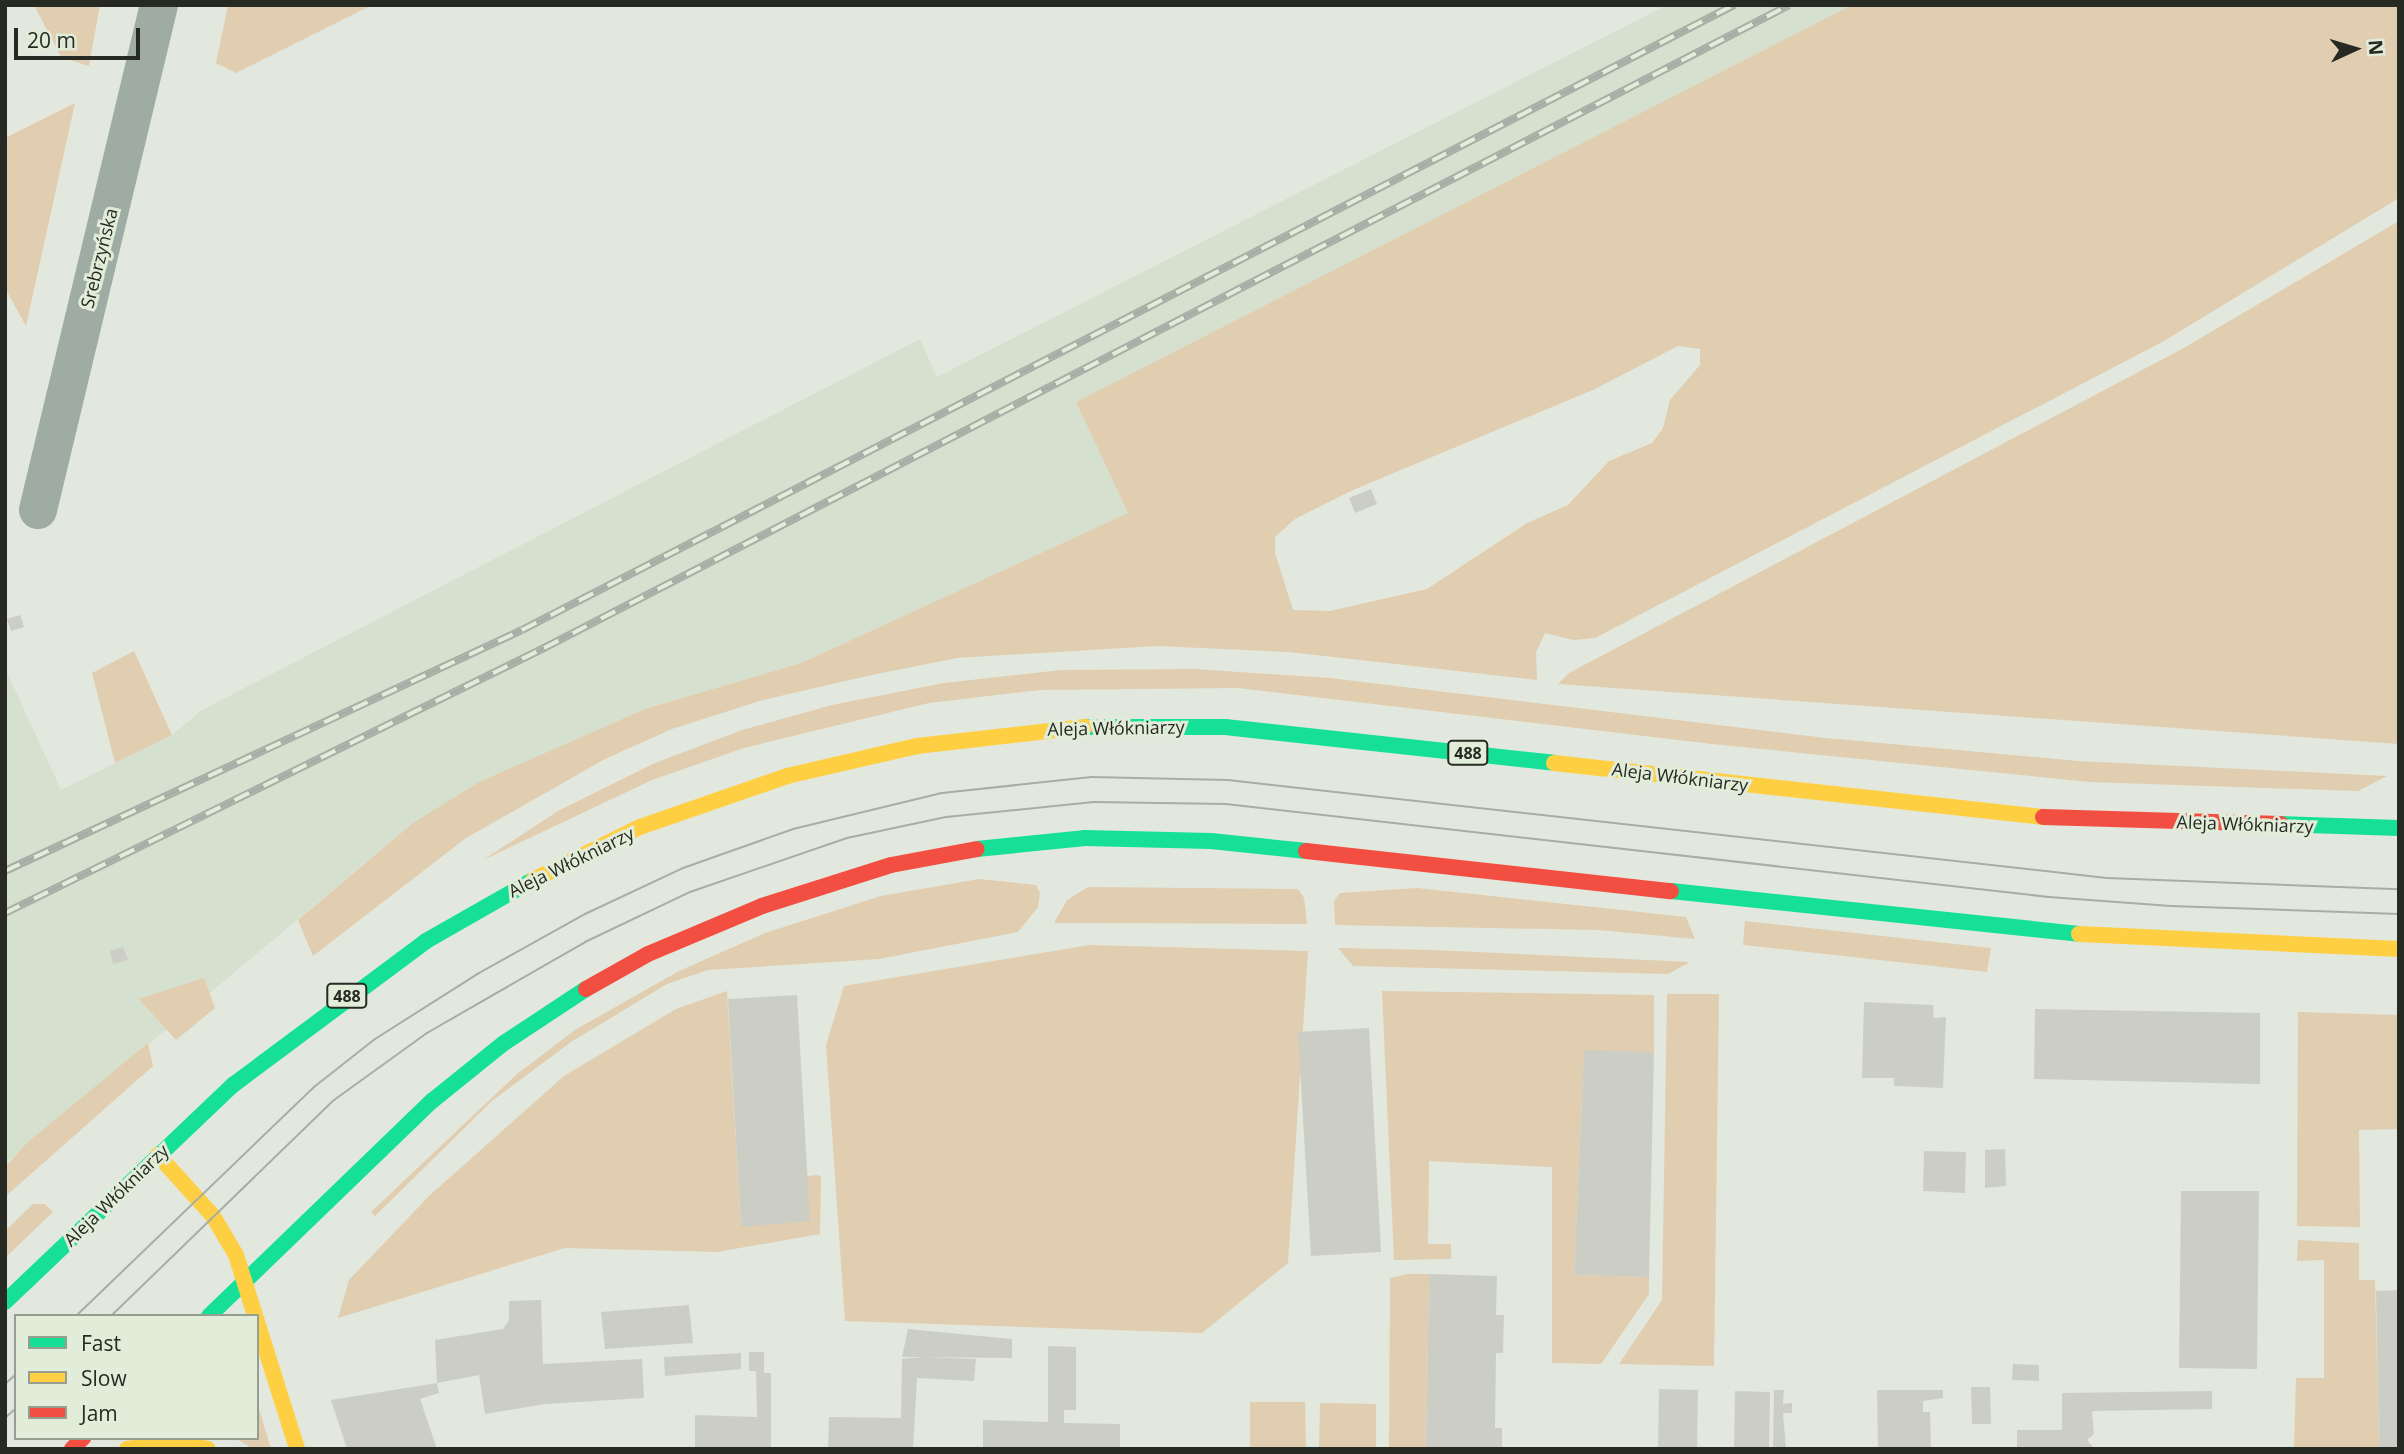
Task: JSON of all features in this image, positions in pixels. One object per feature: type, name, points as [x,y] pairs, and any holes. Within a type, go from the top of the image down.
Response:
[{"type":"main road","name":"Aleja Włókniarzy","points":[[5,1302],[158,1154],[255,1066],[426,941],[558,866],[640,827],[774,779],[858,758],[978,736],[1100,725],[1225,727],[2038,817],[2399,828]]},
{"type":"main road","points":[[211,1314],[467,1072],[600,980],[648,954],[762,906],[891,865],[962,850],[1085,838],[1211,841],[2061,933],[2399,949]]},
{"type":"main road","points":[[158,1154],[213,1216],[247,1278],[258,1314]]},
{"type":"main road","points":[[259,1319],[297,1449]]},
{"type":"main road","points":[[127,1449],[173,1443],[207,1449]]},
{"type":"street","name":"Srebrzyńska","points":[[38,510],[159,5]]},
{"type":"shaded area","points":[[34,5],[100,5],[89,66],[61,57]]},
{"type":"shaded area","points":[[228,5],[372,5],[236,73],[216,63]]},
{"type":"shaded area","points":[[1667,5],[1852,5],[1076,402],[1128,513],[801,663],[645,709],[479,782],[413,823],[5,1164],[5,668],[61,790],[172,735],[202,710],[920,339],[937,377]]},
{"type":"shaded area","points":[[1852,5],[2399,5],[2399,198],[2164,341],[1595,638],[1573,640],[1545,633],[1536,652],[1537,680],[1289,652],[1157,646],[957,658],[867,676],[763,700],[672,729],[605,759],[466,838],[313,956],[298,920],[413,823],[479,782],[645,709],[801,663],[1128,513],[1076,402]],"holes":[[[1678,346],[1700,349],[1700,365],[1670,400],[1663,428],[1652,443],[1609,461],[1568,505],[1527,523],[1427,589],[1330,611],[1293,610],[1275,553],[1275,537],[1295,519],[1353,490],[1595,389]]]},
{"type":"shaded area","points":[[75,103],[26,326],[5,288],[5,138]]},
{"type":"shaded area","points":[[2399,221],[2399,744],[1558,684],[1569,673],[2182,349]]},
{"type":"shaded area","points":[[134,651],[172,735],[115,763],[92,673]]},
{"type":"shaded area","points":[[1195,669],[1330,678],[1826,738],[2078,761],[2387,776],[2358,791],[2090,782],[1712,744],[1238,688],[1040,690],[929,703],[744,748],[652,780],[483,860],[558,811],[655,763],[742,730],[832,705],[944,683],[1061,670]]},
{"type":"shaded area","points":[[979,879],[1036,885],[1040,893],[1038,907],[1018,932],[879,959],[708,970],[667,984],[571,1042],[492,1101],[375,1216],[371,1212],[517,1074],[575,1030],[679,971],[765,933],[881,896]]},
{"type":"shaded area","points":[[1088,887],[1298,889],[1304,898],[1307,924],[1054,923],[1067,900]]},
{"type":"shaded area","points":[[1417,888],[1686,917],[1695,939],[1598,930],[1335,925],[1334,901],[1340,893]]},
{"type":"shaded area","points":[[1745,921],[1991,948],[1987,972],[1743,945]]},
{"type":"shaded area","points":[[1090,945],[1308,951],[1288,1263],[1202,1333],[845,1321],[826,1045],[844,986]]},
{"type":"shaded area","points":[[1338,948],[1690,962],[1668,974],[1353,966]]},
{"type":"shaded area","points":[[204,978],[215,1008],[176,1040],[139,999]]},
{"type":"shaded area","points":[[727,991],[741,1227],[807,1176],[817,1175],[821,1177],[820,1234],[717,1252],[565,1248],[338,1318],[349,1280],[430,1195],[564,1076],[676,1009]]},
{"type":"shaded area","points":[[1382,991],[1654,995],[1654,1052],[1584,1051],[1574,1275],[1649,1277],[1649,1294],[1601,1364],[1552,1363],[1552,1167],[1429,1161],[1428,1244],[1451,1244],[1451,1259],[1394,1260]]},
{"type":"shaded area","points":[[1667,994],[1719,994],[1714,1366],[1619,1364],[1662,1300]]},
{"type":"shaded area","points":[[2298,1012],[2399,1015],[2399,1129],[2359,1130],[2360,1227],[2297,1226]]},
{"type":"shaded area","points":[[148,1043],[153,1066],[5,1197],[5,1167],[28,1142]]},
{"type":"shaded area","points":[[33,1204],[45,1204],[53,1212],[5,1258],[5,1231]]},
{"type":"shaded area","points":[[2298,1240],[2359,1243],[2359,1280],[2375,1280],[2379,1449],[2294,1449],[2296,1378],[2324,1378],[2324,1260],[2297,1261]]},
{"type":"shaded area","points":[[1407,1274],[1429,1274],[1426,1449],[1389,1449],[1390,1278]]},
{"type":"shaded area","points":[[1250,1402],[1305,1402],[1306,1449],[1250,1449]]},
{"type":"shaded area","points":[[1320,1403],[1376,1404],[1376,1449],[1319,1449]]},
{"type":"shaded area","points":[[259,1409],[271,1449],[253,1449],[238,1440],[259,1440]]},
{"type":"building","points":[[1371,489],[1377,504],[1355,513],[1349,498]]},
{"type":"building","points":[[20,615],[24,627],[11,631],[7,619]]},
{"type":"building","points":[[123,947],[128,960],[113,964],[110,951]]},
{"type":"building","points":[[797,995],[810,1221],[741,1227],[728,999]]},
{"type":"building","points":[[1864,1002],[1933,1005],[1934,1018],[1946,1017],[1943,1088],[1894,1086],[1894,1078],[1862,1078]]},
{"type":"building","points":[[2035,1009],[2260,1013],[2260,1084],[2034,1079]]},
{"type":"building","points":[[1369,1028],[1381,1252],[1311,1256],[1298,1032]]},
{"type":"building","points":[[1584,1050],[1654,1052],[1649,1277],[1574,1275]]},
{"type":"building","points":[[2005,1149],[2006,1186],[1985,1188],[1985,1150]]},
{"type":"building","points":[[1924,1151],[1966,1152],[1965,1193],[1923,1191]]},
{"type":"building","points":[[2181,1191],[2259,1191],[2257,1369],[2179,1368]]},
{"type":"building","points":[[1429,1274],[1497,1276],[1496,1315],[1504,1315],[1503,1353],[1496,1353],[1495,1428],[1502,1428],[1502,1449],[1426,1449]]},
{"type":"building","points":[[2399,1290],[2399,1449],[2379,1449],[2376,1291]]},
{"type":"building","points":[[541,1300],[543,1364],[642,1359],[644,1398],[545,1404],[485,1414],[479,1375],[437,1383],[435,1340],[503,1329],[509,1320],[509,1301]]},
{"type":"building","points":[[689,1305],[693,1343],[605,1349],[601,1312]]},
{"type":"building","points":[[908,1329],[1012,1339],[1012,1358],[902,1357]]},
{"type":"building","points":[[1048,1346],[1076,1347],[1076,1410],[1064,1410],[1064,1423],[1120,1424],[1120,1449],[983,1449],[983,1420],[1048,1422]]},
{"type":"building","points":[[749,1352],[764,1352],[764,1373],[771,1373],[771,1449],[695,1449],[695,1415],[757,1417],[756,1371],[749,1371]]},
{"type":"building","points":[[741,1353],[741,1369],[665,1376],[664,1357]]},
{"type":"building","points":[[902,1359],[976,1359],[974,1381],[917,1378],[913,1449],[828,1449],[829,1417],[901,1418]]},
{"type":"building","points":[[2013,1364],[2039,1365],[2039,1381],[2012,1380]]},
{"type":"building","points":[[437,1383],[439,1393],[420,1399],[437,1449],[347,1449],[331,1400]]},
{"type":"building","points":[[1971,1387],[1990,1387],[1991,1424],[1972,1424]]},
{"type":"building","points":[[1659,1389],[1698,1390],[1697,1449],[1658,1449]]},
{"type":"building","points":[[1774,1390],[1784,1390],[1783,1404],[1792,1403],[1792,1413],[1783,1413],[1786,1449],[1773,1449]]},
{"type":"building","points":[[1877,1390],[1943,1390],[1943,1398],[1923,1401],[1923,1412],[1930,1412],[1931,1449],[1878,1449]]},
{"type":"building","points":[[1735,1391],[1770,1392],[1769,1449],[1734,1449]]},
{"type":"building","points":[[2212,1391],[2212,1409],[2092,1411],[2094,1434],[2087,1440],[2095,1449],[2017,1449],[2017,1430],[2062,1430],[2062,1393]]},
{"type":"tram line","points":[[78,1314],[314,1087],[375,1039],[479,973],[585,914],[683,868],[793,829],[942,793],[1091,777],[1228,780],[2107,878],[2399,889]]},
{"type":"tram line","points":[[113,1314],[334,1100],[427,1033],[585,942],[690,892],[847,838],[946,817],[1093,802],[1226,804],[2049,897],[2171,906],[2399,914]]},
{"type":"tram line","points":[[5,1384],[14,1376]]},
{"type":"tram line","points":[[5,1418],[14,1410]]},
{"type":"railway","points":[[5,871],[522,630],[1734,5]]},
{"type":"railway","points":[[5,913],[544,648],[1789,5]]},
{"type":"traffic: fast","points":[[1085,727],[1225,727],[1554,763]]},
{"type":"traffic: fast","points":[[2281,824],[2399,828]]},
{"type":"traffic: fast","points":[[977,849],[1085,838],[1211,841],[1306,851]]},
{"type":"traffic: fast","points":[[5,1302],[233,1085],[426,941],[533,880]]},
{"type":"traffic: fast","points":[[1671,891],[2079,934]]},
{"type":"traffic: fast","points":[[211,1314],[432,1101],[504,1043],[586,989]]},
{"type":"traffic: slow","points":[[533,880],[640,827],[787,776],[917,746],[1085,727]]},
{"type":"traffic: slow","points":[[1554,763],[2043,817]]},
{"type":"traffic: slow","points":[[2079,934],[2399,949]]},
{"type":"traffic: slow","points":[[158,1155],[213,1216],[236,1255],[255,1314]]},
{"type":"traffic: slow","points":[[259,1328],[297,1449]]},
{"type":"traffic: slow","points":[[127,1449],[174,1443],[207,1449]]},
{"type":"traffic: jam","points":[[2043,817],[2281,824]]},
{"type":"traffic: jam","points":[[586,989],[648,954],[762,906],[891,865],[977,849]]},
{"type":"traffic: jam","points":[[1306,851],[1671,891]]},
{"type":"traffic: jam","points":[[72,1449],[81,1440]]}]
